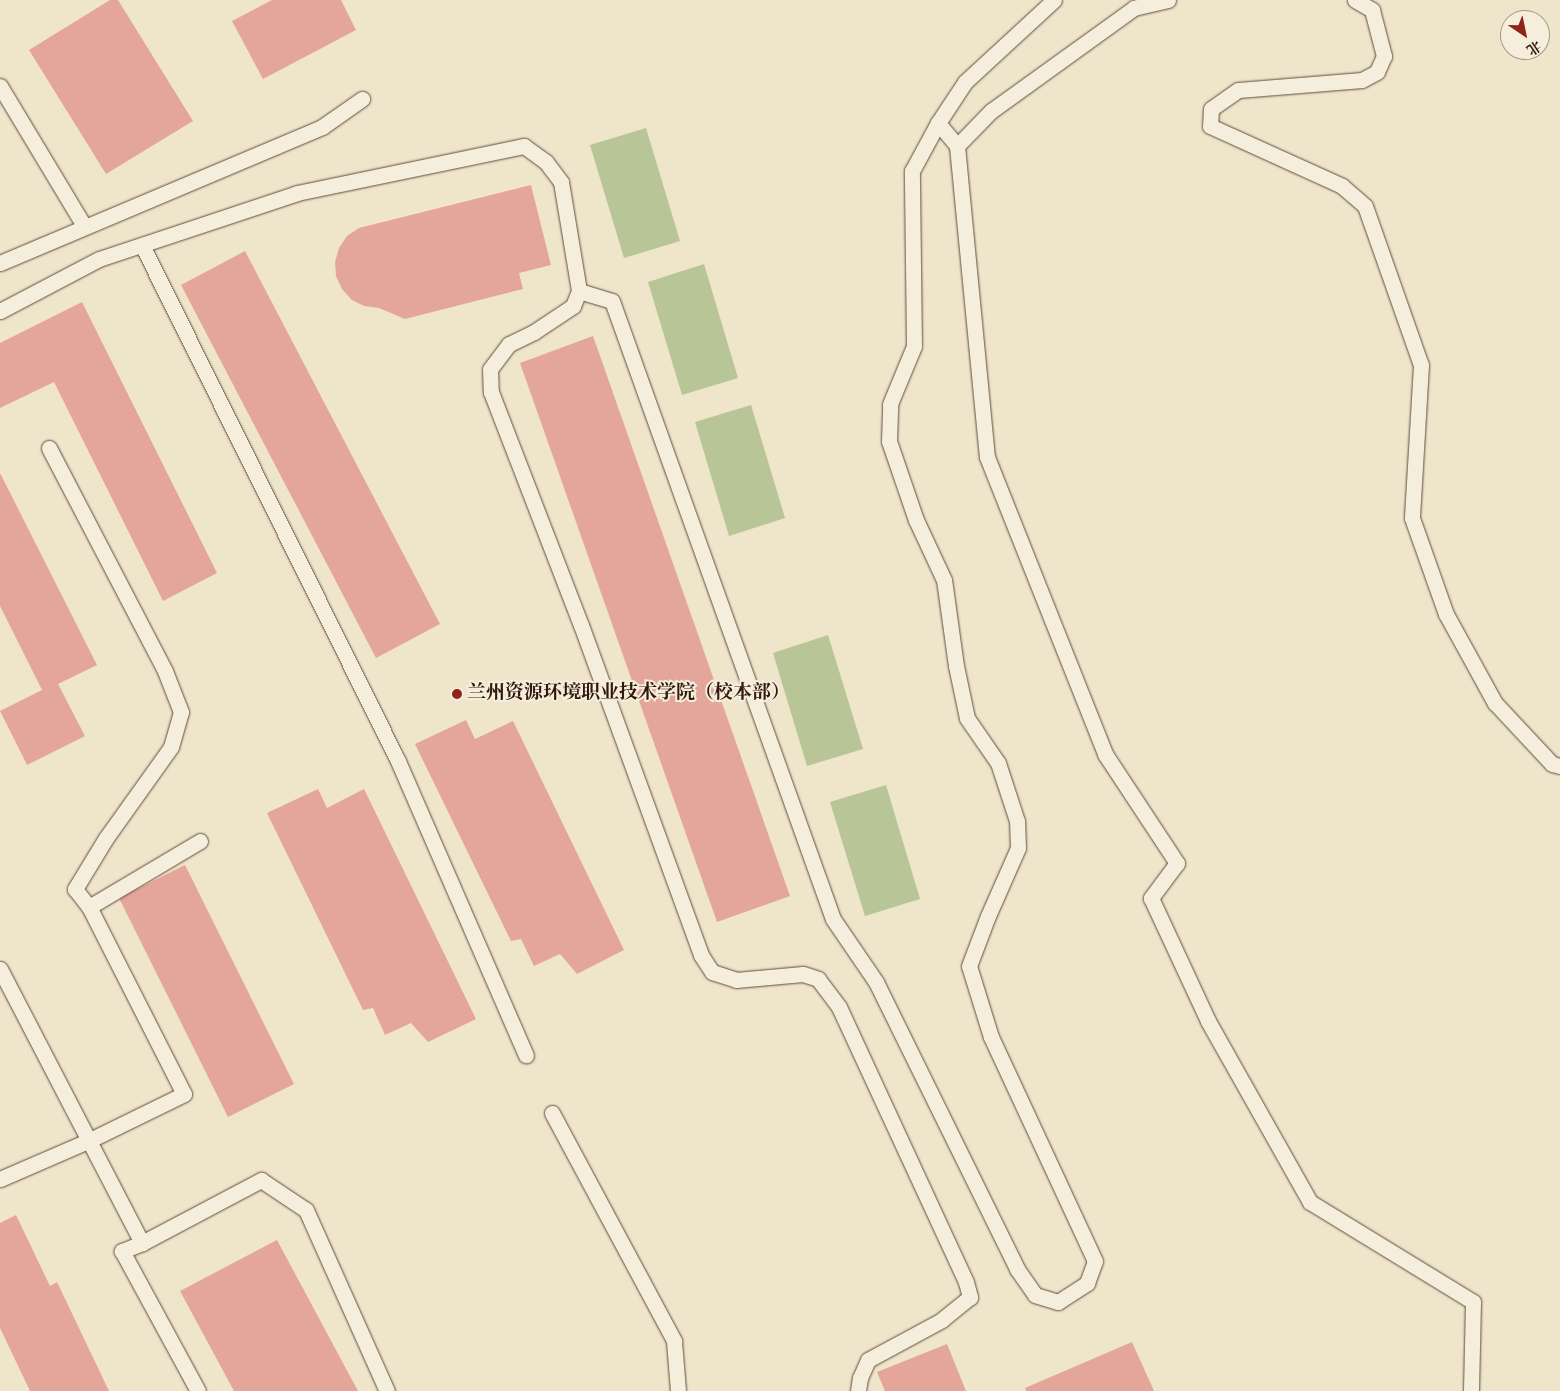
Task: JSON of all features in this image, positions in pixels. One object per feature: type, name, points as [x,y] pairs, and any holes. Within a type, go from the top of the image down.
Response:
[{"type":"lane","points":[[579,291],[612,301],[834,919],[876,982],[1017,1269],[1035,1295],[1058,1302],[1087,1283],[1095,1261],[991,1037],[970,966],[988,916],[1018,848],[1017,822],[998,763],[967,718],[956,666],[944,580],[916,520],[889,441],[890,404],[914,346],[912,171],[938,123],[966,82],[1054,0]]},
{"type":"lane","points":[[957,146],[991,111],[1134,8],[1168,0]]},
{"type":"lane","points":[[1355,0],[1372,10],[1384,56],[1378,72],[1362,80],[1238,90],[1211,109],[1210,126],[1342,186],[1365,206],[1421,365],[1412,518],[1446,614],[1495,703],[1552,764],[1560,766]]},
{"type":"lane","points":[[0,86],[84,226]]},
{"type":"lane","points":[[0,263],[322,127],[362,99]]},
{"type":"lane","points":[[938,123],[957,146],[987,457],[1105,754],[1177,863],[1151,898],[1208,1021],[1310,1202],[1473,1302],[1471,1391]]},
{"type":"lane","points":[[0,311],[98,260],[297,192],[524,146],[546,162],[561,182],[579,291],[573,306],[534,332],[509,344],[490,369],[492,392],[581,625],[701,955],[712,972],[736,980],[803,974],[818,979],[839,1007],[962,1273],[970,1297],[942,1320],[868,1360],[860,1378],[858,1391]]},
{"type":"lane","points":[[142,245],[398,761],[526,1055]]},
{"type":"lane","points":[[0,1179],[88,1141],[184,1094],[89,906],[75,889],[106,838],[171,747],[181,712],[165,671],[49,448]]},
{"type":"lane","points":[[89,906],[200,841]]},
{"type":"lane","points":[[0,968],[142,1243]]},
{"type":"lane","points":[[552,1113],[674,1341],[678,1391]]},
{"type":"lane","points":[[198,1391],[122,1251],[142,1243],[261,1180],[306,1210],[387,1391]]},
{"type":"green space","points":[[646,128],[680,241],[624,258],[590,145]]},
{"type":"green space","points":[[704,264],[738,378],[682,395],[648,282]]},
{"type":"green space","points":[[751,405],[785,518],[729,536],[695,422]]},
{"type":"green space","points":[[828,635],[863,749],[807,766],[773,653]]},
{"type":"green space","points":[[886,785],[920,899],[865,916],[830,802]]},
{"type":"building","points":[[110,0],[118,0],[193,121],[106,174],[29,50]]},
{"type":"building","points":[[272,0],[341,0],[356,30],[263,79],[232,21]]},
{"type":"building","points":[[531,185],[551,265],[519,273],[523,289],[405,319],[379,308],[364,306],[352,300],[342,289],[336,276],[335,262],[339,248],[347,236],[359,228]]},
{"type":"building","points":[[245,251],[440,624],[376,658],[181,285]]},
{"type":"building","points":[[82,302],[217,573],[163,601],[54,382],[0,408],[0,343]]},
{"type":"building","points":[[593,336],[790,896],[717,922],[520,363]]},
{"type":"building","points":[[0,473],[97,665],[58,684],[85,736],[27,765],[0,711],[42,690],[0,606]]},
{"type":"building","points":[[466,720],[475,739],[513,721],[624,950],[577,974],[560,954],[534,966],[521,939],[511,941],[415,744]]},
{"type":"building","points":[[318,789],[327,808],[364,789],[476,1019],[428,1042],[411,1023],[385,1035],[373,1008],[363,1010],[267,813]]},
{"type":"building","points":[[185,865],[294,1084],[228,1117],[119,898]]},
{"type":"building","points":[[16,1215],[50,1286],[57,1282],[109,1391],[30,1391],[0,1328],[0,1223]]},
{"type":"building","points":[[277,1240],[358,1391],[234,1391],[180,1291]]},
{"type":"building","points":[[1132,1342],[1154,1391],[1026,1391],[1025,1388]]},
{"type":"building","points":[[947,1344],[966,1391],[885,1391],[877,1372]]},
{"type":"place","name":"兰州资源环境职业技术学院（校本部）","points":[[457,694]]}]
